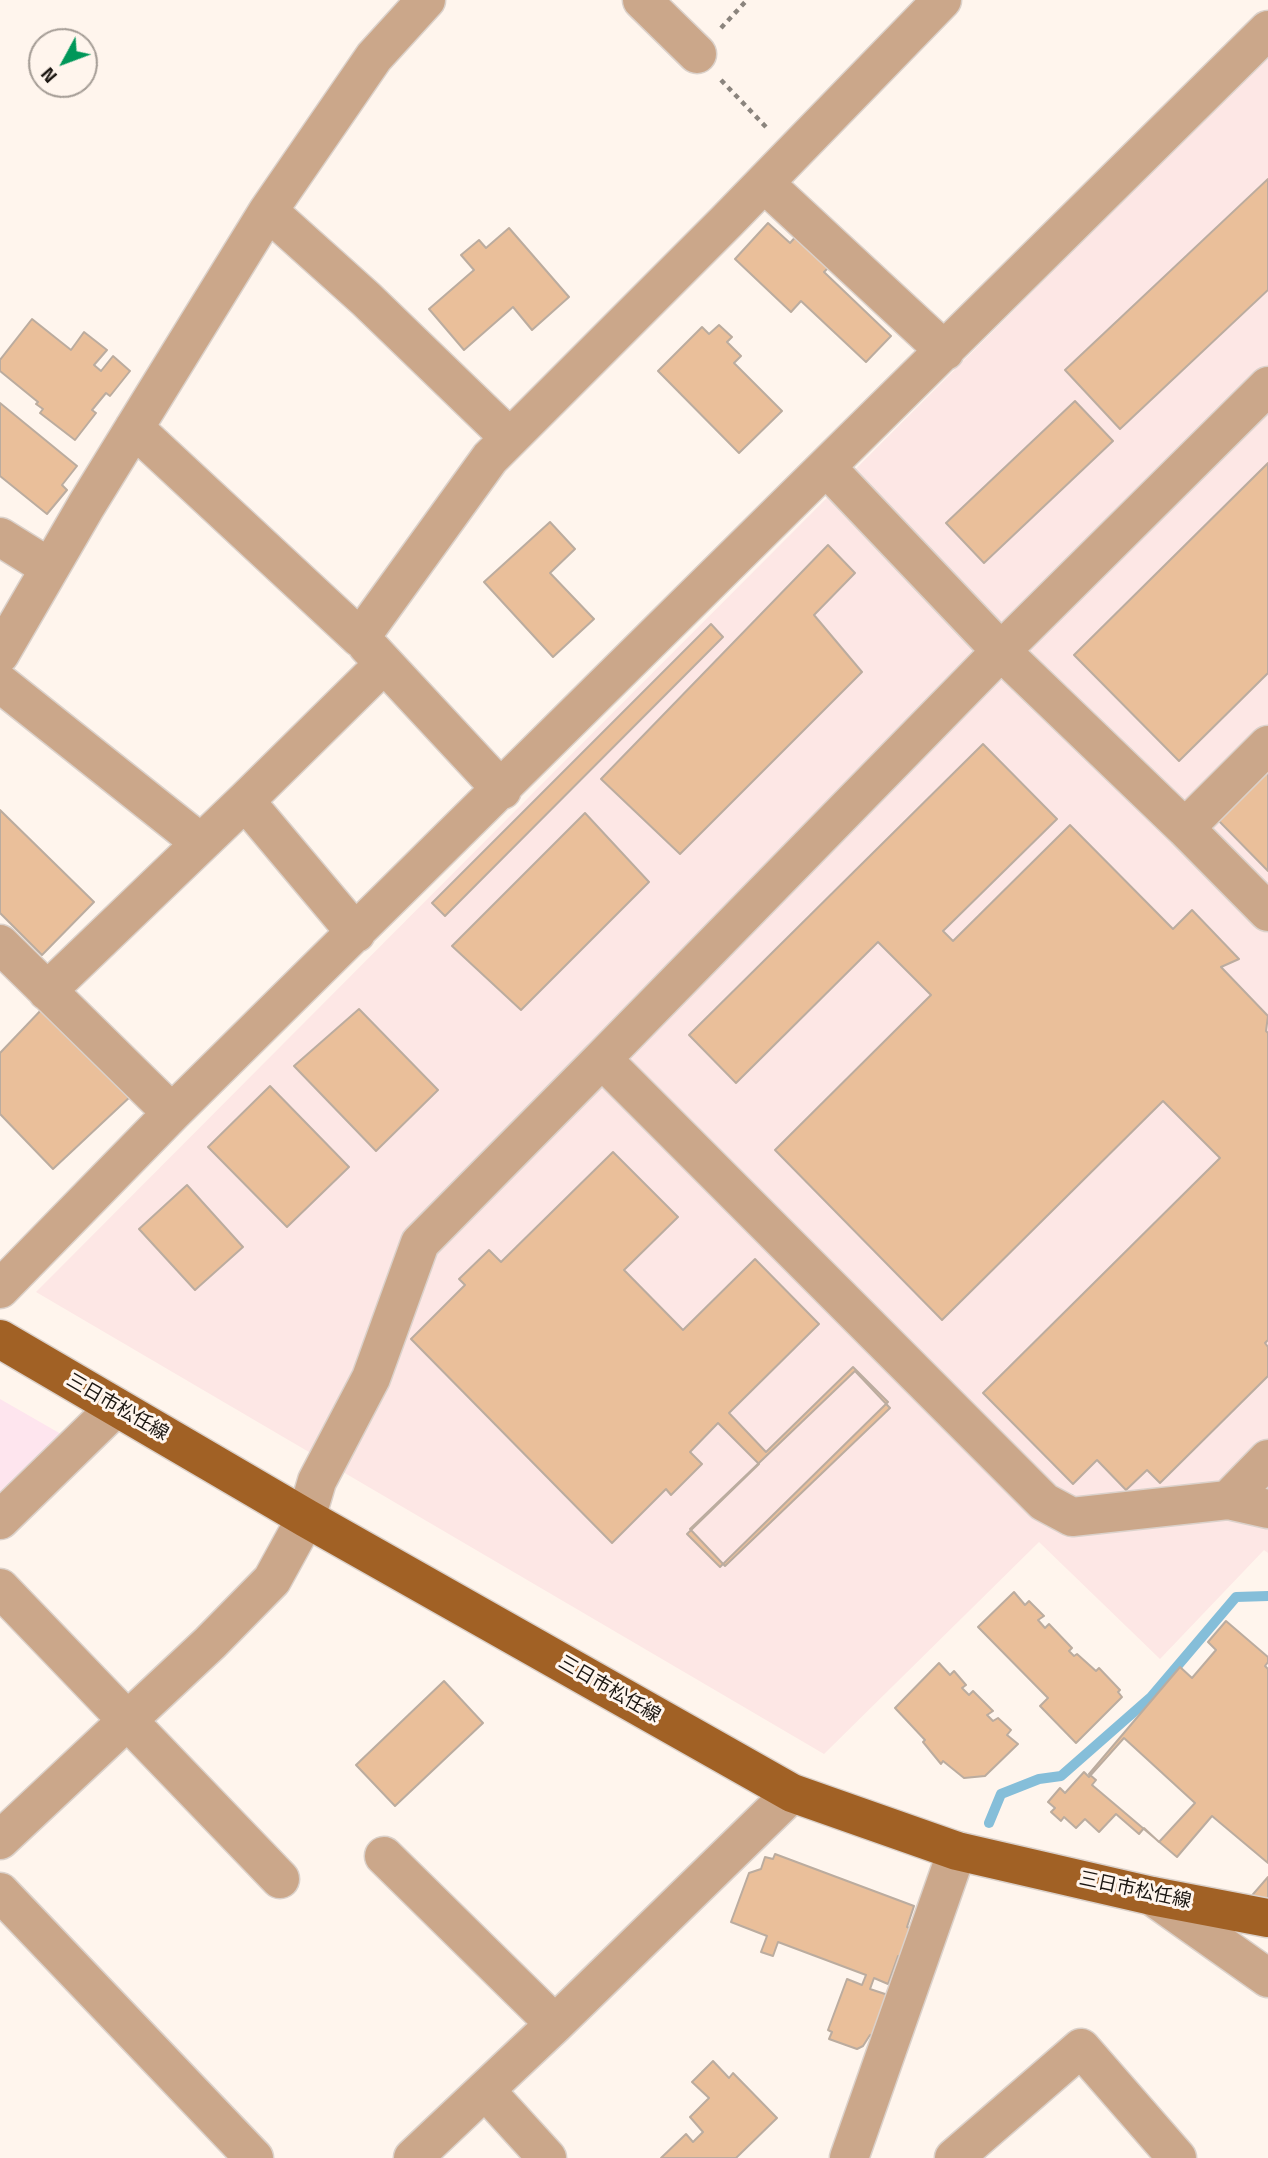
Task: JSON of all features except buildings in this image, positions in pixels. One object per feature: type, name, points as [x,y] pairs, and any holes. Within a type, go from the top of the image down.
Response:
[{"type":"main road","name":"三日市松任線","points":[[0,1339],[306,1518],[792,1793],[957,1851],[1152,1896],[1268,1918]]},
{"type":"street","points":[[0,654],[134,428],[268,211],[374,57],[426,0]]},
{"type":"street","points":[[642,0],[697,54]]},
{"type":"street","points":[[47,991],[245,801],[372,651],[490,458],[942,0]]},
{"type":"street","points":[[1260,0],[1268,8]]},
{"type":"street","points":[[0,1289],[173,1113],[1268,30]]},
{"type":"street","points":[[764,183],[945,351]]},
{"type":"street","points":[[268,211],[366,299],[510,438]]},
{"type":"street","points":[[0,1840],[210,1643],[272,1580],[306,1518],[317,1481],[371,1378],[420,1243],[1001,651],[1268,386]]},
{"type":"street","points":[[134,428],[372,651],[502,790]]},
{"type":"street","points":[[827,468],[1001,651],[1268,912]]},
{"type":"street","points":[[0,537],[50,568]]},
{"type":"street","points":[[0,682],[201,843]]},
{"type":"street","points":[[1185,828],[1268,745]]},
{"type":"street","points":[[245,801],[356,933]]},
{"type":"street","points":[[0,944],[173,1113]]},
{"type":"street","points":[[602,1059],[1044,1502],[1072,1517],[1228,1500],[1268,1509]]},
{"type":"street","points":[[0,1520],[116,1407]]},
{"type":"street","points":[[1228,1500],[1268,1459]]},
{"type":"street","points":[[0,1588],[280,1879]]},
{"type":"street","points":[[413,2158],[792,1793]]},
{"type":"street","points":[[849,2158],[957,1851]]},
{"type":"street","points":[[384,1856],[555,2024]]},
{"type":"street","points":[[0,1892],[254,2158]]},
{"type":"street","points":[[1152,1896],[1268,1978]]},
{"type":"street","points":[[954,2158],[1081,2048],[1177,2158]]},
{"type":"street","points":[[485,2090],[547,2158]]},
{"type":"path","points":[[697,54],[792,154]]},
{"type":"shaded area","points":[[1268,55],[1268,1553],[1264,1550],[1160,1659],[1039,1542],[824,1754],[36,1292]]},
{"type":"shaded area","points":[[0,1399],[61,1434],[0,1494]]},
{"type":"waterway","points":[[989,1823],[1001,1794],[1039,1779],[1061,1776],[1151,1697],[1236,1597],[1268,1596]]}]
